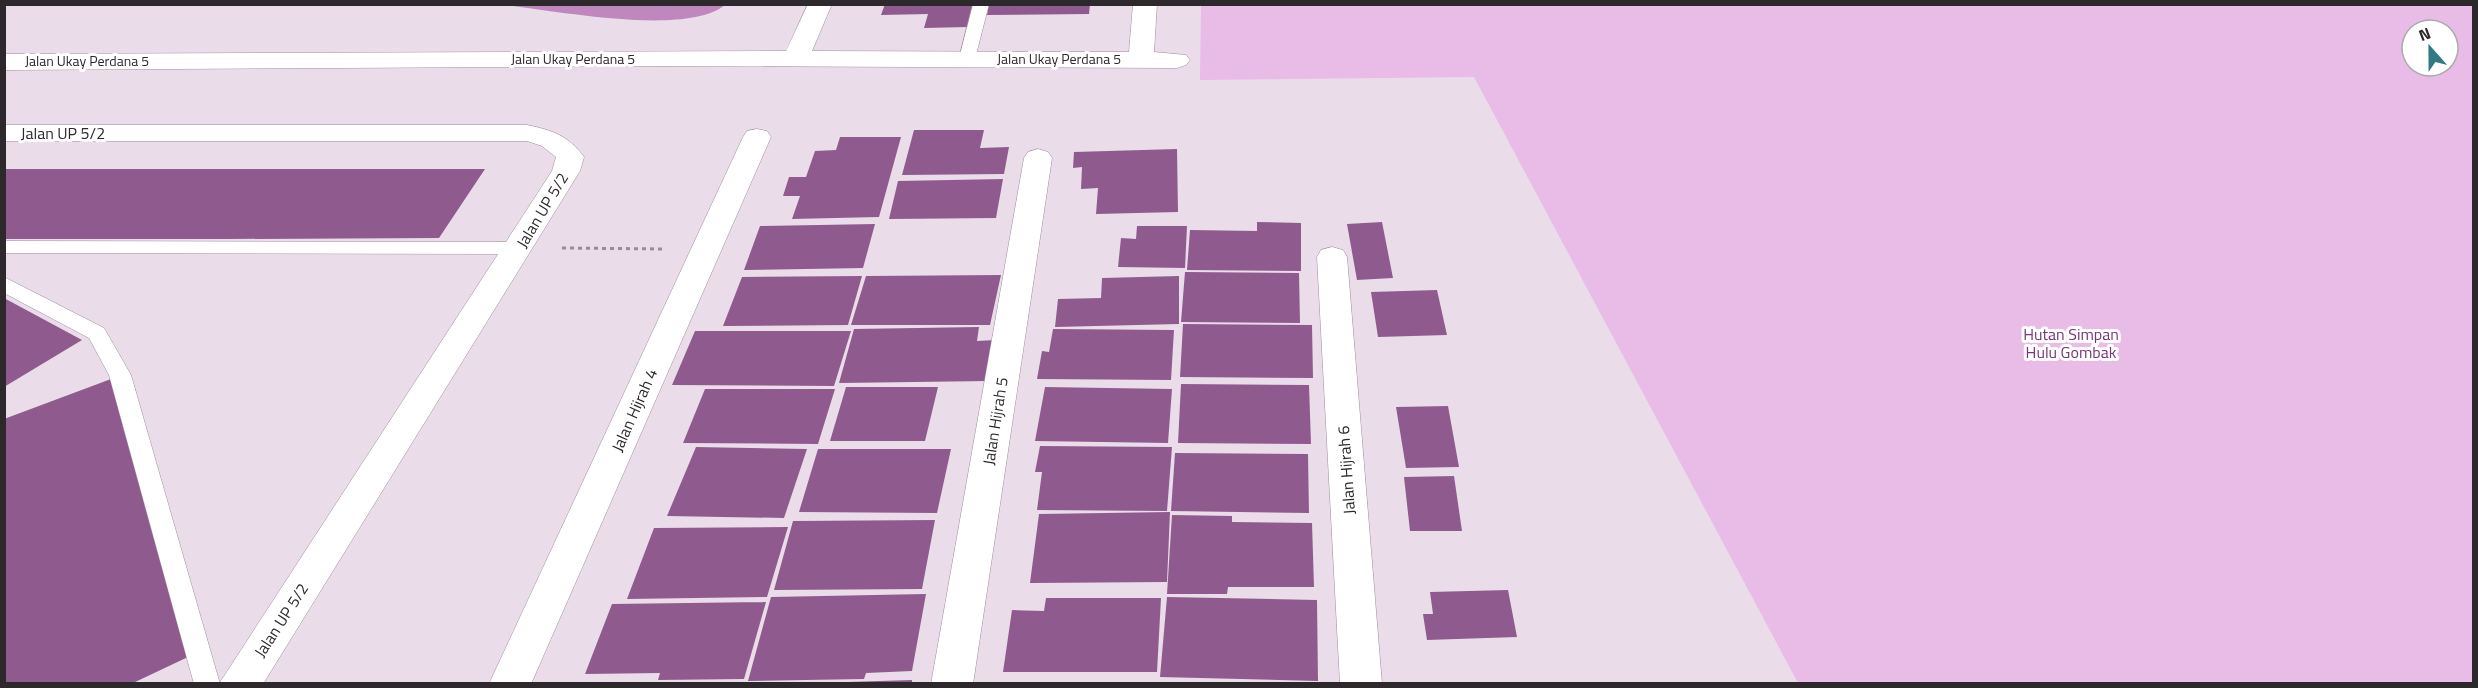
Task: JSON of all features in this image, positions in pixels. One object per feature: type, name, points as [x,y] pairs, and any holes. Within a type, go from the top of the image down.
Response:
[{"type":"street","points":[[796,58],[820,4]]},
{"type":"street","points":[[1141,60],[1145,4]]},
{"type":"street","name":"Jalan Ukay Perdana 5","points":[[6,63],[796,58],[1177,60]]},
{"type":"street","name":"Jalan UP 5/2","points":[[4,133],[527,133],[548,138],[562,145],[570,157],[566,171],[519,248],[240,684]]},
{"type":"street","name":"Jalan Hijrah 4","points":[[510,684],[757,137]]},
{"type":"street","name":"Jalan Hijrah 5","points":[[952,684],[1038,158]]},
{"type":"street","name":"Jalan Hijrah 6","points":[[1332,257],[1361,684]]},
{"type":"lane","points":[[967,59],[981,4]]},
{"type":"lane","points":[[4,247],[519,248]]},
{"type":"lane","points":[[4,284],[97,333],[120,375],[207,684]]},
{"type":"path","points":[[519,248],[706,249]]},
{"type":"green space","name":"Hutan Simpan Hulu Gombak","points":[[1201,5],[2473,5],[2473,683],[1798,683],[1474,77],[1200,80]]},
{"type":"shaded area","points":[[503,5],[725,5],[706,14],[681,19],[651,20],[585,16]]},
{"type":"building","points":[[885,4],[974,4],[968,27],[924,28],[928,14],[881,15]]},
{"type":"building","points":[[989,4],[1090,4],[1089,14],[987,15]]},
{"type":"building","points":[[914,130],[984,130],[980,148],[1009,147],[1004,174],[902,175]]},
{"type":"building","points":[[840,137],[901,137],[879,217],[792,219],[800,196],[783,196],[789,177],[806,177],[815,151],[836,150]]},
{"type":"building","points":[[1177,149],[1178,212],[1096,214],[1098,188],[1081,189],[1082,167],[1073,168],[1074,152]]},
{"type":"building","points":[[4,169],[485,169],[439,238],[4,239]]},
{"type":"building","points":[[1003,179],[996,218],[889,219],[898,181]]},
{"type":"building","points":[[1257,222],[1301,223],[1301,271],[1187,270],[1190,230],[1257,231]]},
{"type":"building","points":[[1382,222],[1393,278],[1357,280],[1347,224]]},
{"type":"building","points":[[875,224],[863,268],[744,270],[760,226]]},
{"type":"building","points":[[1137,226],[1187,226],[1185,268],[1118,267],[1121,238],[1136,239]]},
{"type":"building","points":[[1185,272],[1299,273],[1300,323],[1181,322]]},
{"type":"building","points":[[1001,275],[990,325],[851,325],[866,276]]},
{"type":"building","points":[[862,276],[848,325],[723,326],[742,277]]},
{"type":"building","points":[[1179,276],[1179,324],[1055,327],[1058,299],[1101,298],[1102,278]]},
{"type":"building","points":[[1437,290],[1447,335],[1378,337],[1371,292]]},
{"type":"building","points":[[4,298],[82,340],[4,387]]},
{"type":"building","points":[[1183,324],[1312,325],[1313,378],[1180,377]]},
{"type":"building","points":[[979,327],[977,341],[996,340],[989,381],[839,383],[854,329]]},
{"type":"building","points":[[1053,329],[1174,330],[1171,380],[1037,379],[1042,351],[1049,352]]},
{"type":"building","points":[[695,331],[851,331],[834,386],[672,385]]},
{"type":"building","points":[[111,379],[188,657],[131,684],[4,684],[4,419]]},
{"type":"building","points":[[1181,384],[1309,385],[1311,444],[1178,443]]},
{"type":"building","points":[[846,387],[938,387],[925,441],[830,441]]},
{"type":"building","points":[[1045,387],[1172,389],[1168,443],[1035,441]]},
{"type":"building","points":[[705,389],[835,389],[818,444],[683,443]]},
{"type":"building","points":[[1448,406],[1459,467],[1406,468],[1396,407]]},
{"type":"building","points":[[1040,446],[1172,447],[1167,511],[1037,510],[1042,472],[1035,472]]},
{"type":"building","points":[[696,447],[807,449],[784,518],[667,516]]},
{"type":"building","points":[[818,449],[951,449],[937,513],[799,512]]},
{"type":"building","points":[[1175,453],[1308,454],[1309,513],[1171,511]]},
{"type":"building","points":[[1454,476],[1462,531],[1410,531],[1404,477]]},
{"type":"building","points":[[1170,512],[1167,582],[1030,583],[1039,514]]},
{"type":"building","points":[[1172,515],[1232,516],[1232,522],[1312,523],[1314,587],[1228,587],[1227,594],[1167,594]]},
{"type":"building","points":[[935,520],[922,589],[774,590],[793,521]]},
{"type":"building","points":[[788,527],[767,597],[627,599],[654,528]]},
{"type":"building","points":[[1508,590],[1517,637],[1427,640],[1423,614],[1433,614],[1430,592]]},
{"type":"building","points":[[926,594],[912,671],[866,673],[864,679],[748,681],[771,597]]},
{"type":"building","points":[[1167,597],[1317,600],[1318,681],[1160,677]]},
{"type":"building","points":[[1046,598],[1161,598],[1157,672],[1003,672],[1012,610],[1044,611]]},
{"type":"building","points":[[766,602],[744,679],[658,680],[660,673],[585,674],[612,604]]},
{"type":"building","points":[[912,680],[912,684],[847,684],[847,682]]}]
